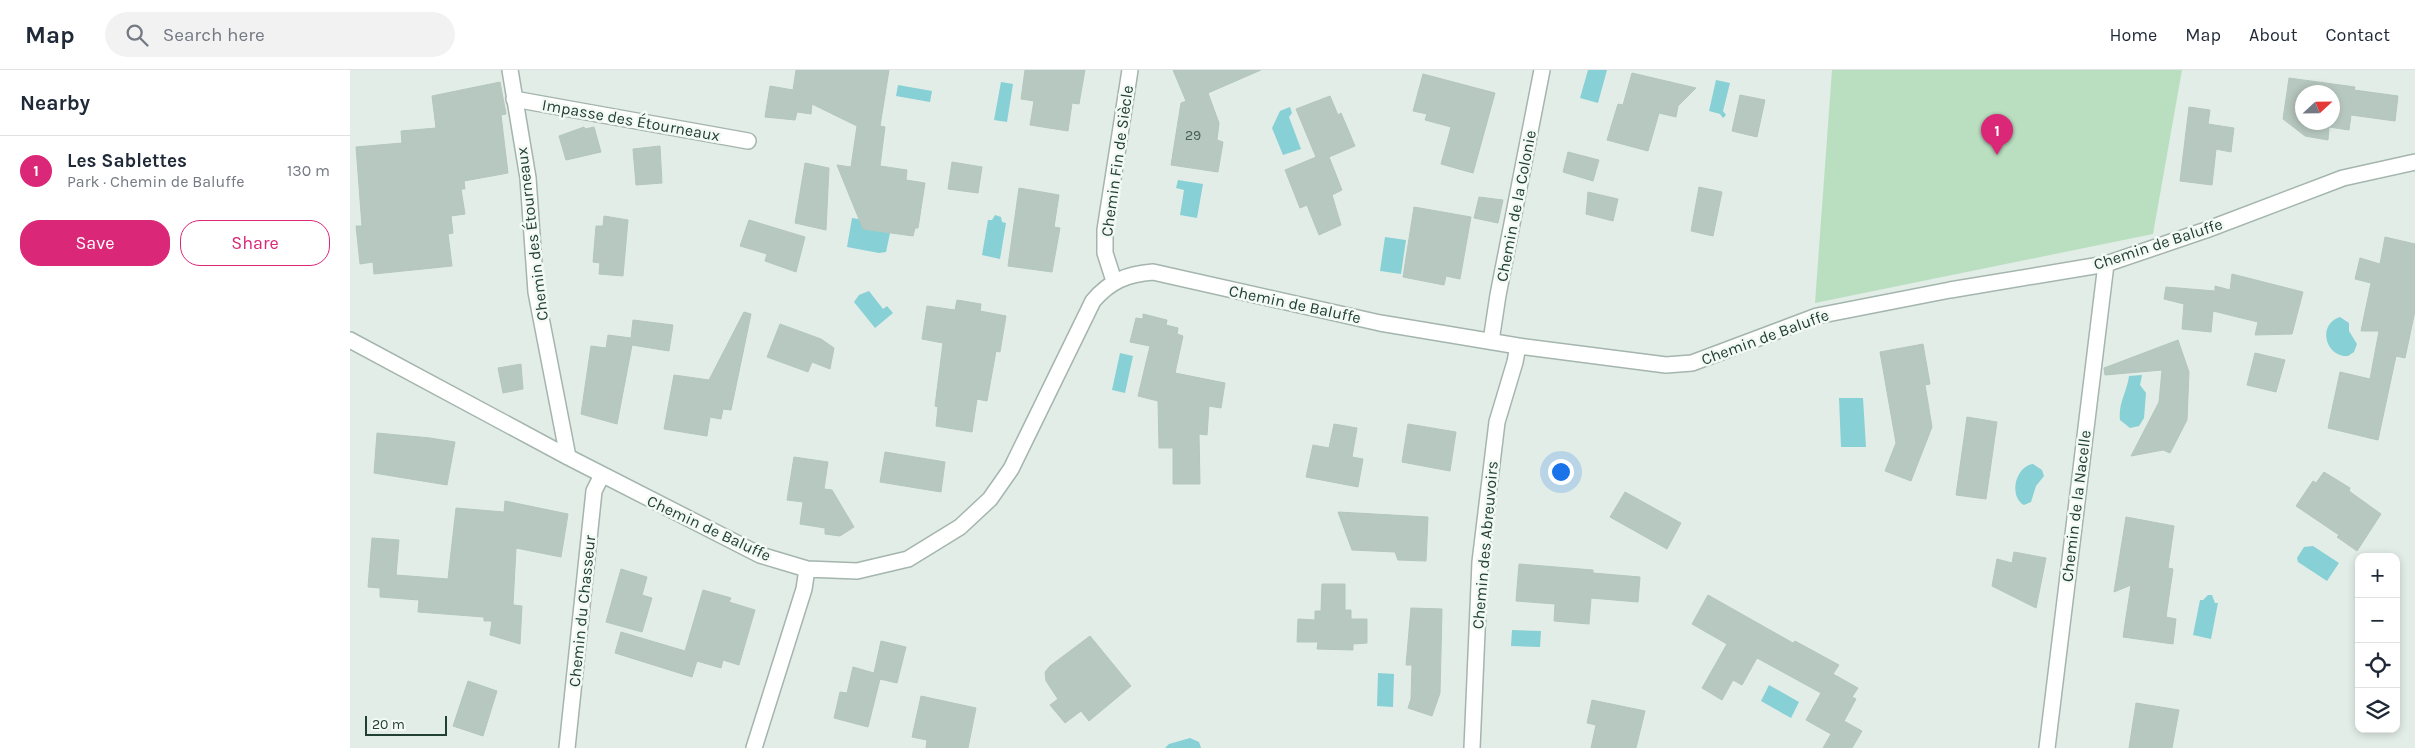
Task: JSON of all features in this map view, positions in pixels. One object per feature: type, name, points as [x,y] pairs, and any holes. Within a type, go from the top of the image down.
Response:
[{"type":"street","name":"Chemin des Étourneaux","points":[[510,70],[528,178],[536,292],[568,457]]},
{"type":"street","name":"Chemin Fin de Siècle","points":[[1114,281],[1105,253],[1105,230],[1130,70]]},
{"type":"street","name":"Chemin de la Colonie","points":[[1491,341],[1498,295],[1542,70]]},
{"type":"street","name":"Impasse des Étourneaux","points":[[514,99],[748,141]]},
{"type":"street","name":"Chemin de Baluffe","points":[[350,340],[602,475],[760,555],[806,569],[857,571],[908,559],[960,527],[990,499],[1011,469],[1093,301],[1114,281],[1134,274],[1152,272],[1380,323],[1518,346],[1666,365],[1692,364],[1817,316],[1950,290],[2106,264],[2206,230],[2343,178],[2415,162]]},
{"type":"street","name":"Chemin de la Nacelle","points":[[2047,748],[2106,264]]},
{"type":"street","name":"Chemin des Abreuvoirs","points":[[1472,748],[1480,562],[1497,422],[1518,346]]},
{"type":"street","name":"Chemin du Chasseur","points":[[567,748],[594,491],[602,475]]},
{"type":"street","points":[[754,748],[804,589],[806,569]]},
{"type":"green space","points":[[1832,70],[2182,70],[2153,234],[1815,303]]},
{"type":"water","points":[[1588,70],[1607,70],[1598,103],[1580,98]]},
{"type":"water","points":[[1716,80],[1730,83],[1723,111],[1726,115],[1723,118],[1720,114],[1709,111]]},
{"type":"water","points":[[1001,82],[1013,84],[1007,122],[994,120]]},
{"type":"water","points":[[898,85],[932,91],[930,102],[896,96]]},
{"type":"water","points":[[1290,107],[1292,113],[1289,117],[1301,149],[1283,155],[1272,128],[1280,111]]},
{"type":"water","points":[[1178,180],[1203,184],[1197,218],[1180,215],[1184,190],[1176,188]]},
{"type":"water","points":[[995,215],[1001,217],[1002,222],[1006,223],[1000,259],[982,255],[988,220],[992,220]]},
{"type":"water","points":[[852,218],[864,220],[863,229],[890,233],[886,252],[879,253],[847,247]]},
{"type":"water","points":[[1385,237],[1406,240],[1401,274],[1380,271]]},
{"type":"water","points":[[869,291],[883,309],[887,306],[893,313],[875,328],[854,302],[859,295]]},
{"type":"water","points":[[2340,317],[2349,323],[2349,331],[2357,344],[2354,352],[2348,356],[2340,355],[2334,351],[2329,346],[2327,339],[2328,326]]},
{"type":"water","points":[[1120,353],[1133,356],[1125,393],[1112,390]]},
{"type":"water","points":[[2142,375],[2140,385],[2146,393],[2144,418],[2139,426],[2130,428],[2120,420],[2121,403],[2129,376]]},
{"type":"water","points":[[1839,398],[1863,398],[1866,447],[1841,447]]},
{"type":"water","points":[[2033,464],[2042,470],[2044,476],[2036,486],[2031,502],[2024,505],[2016,495],[2016,482],[2022,470]]},
{"type":"water","points":[[2313,546],[2339,563],[2327,581],[2298,562],[2297,558],[2304,547]]},
{"type":"water","points":[[2208,595],[2212,595],[2215,603],[2218,603],[2211,639],[2193,635],[2200,600],[2203,600]]},
{"type":"water","points":[[1512,630],[1541,631],[1540,647],[1511,646]]},
{"type":"water","points":[[1378,673],[1394,674],[1393,707],[1377,706]]},
{"type":"water","points":[[1769,685],[1799,702],[1791,718],[1761,701]]},
{"type":"water","points":[[1190,738],[1199,742],[1201,748],[1165,748],[1169,744]]},
{"type":"building","points":[[796,70],[889,70],[880,126],[885,127],[880,166],[907,170],[906,180],[925,183],[918,228],[915,228],[913,236],[863,229],[837,165],[851,167],[857,126],[812,104],[811,114],[797,112],[795,120],[765,117],[770,86],[793,90]]},
{"type":"building","points":[[1025,70],[1085,70],[1079,104],[1072,103],[1068,131],[1030,125],[1034,101],[1021,99]]},
{"type":"building","points":[[1173,70],[1261,70],[1208,93],[1219,123],[1217,140],[1223,142],[1218,172],[1171,165],[1181,103],[1186,101]]},
{"type":"building","points":[[1632,73],[1696,88],[1678,106],[1676,117],[1659,113],[1648,151],[1607,140],[1618,104],[1623,105]]},
{"type":"building","points":[[1423,74],[1495,93],[1473,173],[1441,164],[1451,127],[1425,120],[1427,114],[1413,111]]},
{"type":"building","points":[[2289,78],[2355,87],[2354,90],[2398,96],[2395,121],[2351,115],[2349,130],[2340,129],[2340,85],[2295,85],[2295,128],[2283,119]]},
{"type":"building","points":[[500,82],[506,114],[501,115],[508,173],[464,181],[465,189],[461,189],[465,214],[451,216],[453,233],[448,234],[452,266],[374,274],[373,262],[360,264],[356,226],[362,226],[356,147],[402,143],[401,131],[436,128],[432,96]]},
{"type":"building","points":[[1740,95],[1765,100],[1757,137],[1732,131]]},
{"type":"building","points":[[1330,96],[1338,115],[1341,113],[1355,146],[1329,157],[1342,190],[1332,195],[1341,225],[1319,235],[1307,205],[1300,208],[1285,170],[1316,157],[1296,109]]},
{"type":"building","points":[[2189,107],[2210,110],[2208,124],[2234,128],[2231,152],[2216,149],[2212,185],[2180,181]]},
{"type":"building","points":[[584,127],[585,129],[594,127],[601,152],[566,160],[559,136]]},
{"type":"building","points":[[2297,130],[2329,130],[2328,140],[2305,136]]},
{"type":"building","points":[[660,146],[662,183],[636,185],[633,149]]},
{"type":"building","points":[[1568,152],[1599,160],[1593,181],[1563,172]]},
{"type":"building","points":[[952,162],[982,167],[978,193],[948,189]]},
{"type":"building","points":[[805,163],[829,168],[826,230],[795,223]]},
{"type":"building","points":[[1699,187],[1722,192],[1713,236],[1691,231]]},
{"type":"building","points":[[1019,188],[1059,195],[1054,227],[1060,228],[1052,272],[1008,266]]},
{"type":"building","points":[[1588,192],[1618,199],[1613,221],[1586,214]]},
{"type":"building","points":[[1479,197],[1503,200],[1498,223],[1474,218]]},
{"type":"building","points":[[1414,207],[1471,217],[1460,279],[1446,276],[1444,285],[1403,277]]},
{"type":"building","points":[[604,216],[628,220],[623,276],[599,274],[600,263],[593,262],[596,226],[603,226]]},
{"type":"building","points":[[749,220],[805,237],[796,272],[765,261],[767,254],[740,246]]},
{"type":"building","points":[[2385,237],[2415,244],[2415,311],[2405,358],[2396,356],[2378,440],[2328,428],[2340,372],[2370,379],[2379,331],[2361,331],[2371,283],[2355,279],[2360,258],[2380,264]]},
{"type":"building","points":[[2232,274],[2303,292],[2292,334],[2255,335],[2258,322],[2213,311],[2211,332],[2182,329],[2184,304],[2164,299],[2166,287],[2215,291],[2215,286],[2230,290]]},
{"type":"building","points":[[957,300],[981,304],[980,311],[1006,316],[1000,352],[996,351],[987,401],[977,399],[972,432],[936,426],[938,407],[935,406],[943,343],[922,339],[927,306],[955,310]]},
{"type":"building","points":[[744,312],[751,314],[731,410],[723,409],[721,419],[710,417],[707,436],[664,429],[674,375],[709,380]]},
{"type":"building","points":[[1143,314],[1167,320],[1166,325],[1178,328],[1177,334],[1183,336],[1175,373],[1225,383],[1221,408],[1209,406],[1207,435],[1199,434],[1200,484],[1173,484],[1173,448],[1159,448],[1158,401],[1138,396],[1150,346],[1130,342],[1136,318],[1143,319]]},
{"type":"building","points":[[633,320],[673,325],[669,351],[632,345],[617,424],[581,414],[591,346],[606,348],[608,335],[631,338]]},
{"type":"building","points":[[780,324],[821,339],[834,348],[830,369],[812,362],[808,372],[767,357]]},
{"type":"building","points":[[2178,340],[2189,372],[2187,420],[2170,453],[2163,450],[2131,456],[2159,402],[2162,370],[2105,375],[2104,368]]},
{"type":"building","points":[[1923,344],[1930,384],[1925,385],[1932,427],[1911,481],[1885,471],[1896,443],[1880,352]]},
{"type":"building","points":[[2255,353],[2285,360],[2276,392],[2247,385]]},
{"type":"building","points":[[521,364],[523,389],[503,393],[498,368]]},
{"type":"building","points":[[1967,417],[1997,422],[1986,499],[1956,495]]},
{"type":"building","points":[[1334,424],[1357,428],[1352,457],[1363,459],[1358,487],[1306,477],[1313,445],[1329,448]]},
{"type":"building","points":[[1408,424],[1456,432],[1450,471],[1402,462]]},
{"type":"building","points":[[377,433],[455,442],[447,485],[374,473]]},
{"type":"building","points":[[885,452],[945,462],[941,492],[880,482]]},
{"type":"building","points":[[794,457],[828,462],[824,489],[832,490],[854,527],[840,536],[825,534],[825,528],[800,524],[803,502],[787,500]]},
{"type":"building","points":[[2324,472],[2350,488],[2349,491],[2381,514],[2357,551],[2337,537],[2339,535],[2296,506],[2313,481],[2316,483]]},
{"type":"building","points":[[1625,492],[1681,523],[1667,549],[1610,517]]},
{"type":"building","points":[[505,501],[568,514],[561,557],[516,548],[513,605],[522,606],[520,644],[490,635],[492,621],[484,621],[484,617],[418,612],[419,600],[380,597],[380,588],[368,587],[372,538],[399,540],[396,575],[448,579],[456,508],[504,512]]},
{"type":"building","points":[[1338,512],[1428,517],[1426,561],[1398,560],[1395,552],[1352,550]]},
{"type":"building","points":[[2126,517],[2174,526],[2168,568],[2173,569],[2166,617],[2176,619],[2173,644],[2123,637],[2131,585],[2114,592]]},
{"type":"building","points":[[2014,552],[2046,558],[2036,608],[1992,586],[1997,559],[2012,563]]},
{"type":"building","points":[[1519,564],[1593,570],[1593,573],[1640,577],[1638,602],[1591,598],[1589,624],[1554,621],[1555,604],[1516,601]]},
{"type":"building","points":[[621,569],[647,577],[642,595],[652,598],[642,632],[606,622]]},
{"type":"building","points":[[1322,584],[1345,584],[1345,610],[1351,610],[1351,619],[1367,619],[1367,643],[1353,644],[1353,650],[1317,649],[1318,642],[1297,642],[1298,619],[1315,620],[1315,611],[1321,611]]},
{"type":"building","points":[[703,590],[731,598],[729,602],[755,610],[739,665],[723,660],[721,668],[697,661],[692,677],[615,653],[621,632],[685,651]]},
{"type":"building","points":[[1708,595],[1793,643],[1795,641],[1839,665],[1833,674],[1858,688],[1852,697],[1856,699],[1844,721],[1862,731],[1852,748],[1823,748],[1831,734],[1806,720],[1821,693],[1757,658],[1742,685],[1733,680],[1722,700],[1702,688],[1727,644],[1692,624]]},
{"type":"building","points":[[1411,608],[1442,609],[1440,693],[1432,716],[1408,708],[1411,699],[1412,665],[1406,665]]},
{"type":"building","points":[[1090,636],[1131,686],[1089,721],[1081,711],[1065,723],[1050,705],[1058,699],[1046,681],[1045,672],[1050,666]]},
{"type":"building","points":[[881,641],[906,647],[897,683],[880,679],[868,727],[834,718],[840,692],[847,693],[853,667],[874,673]]},
{"type":"building","points":[[468,681],[497,691],[483,736],[453,726]]},
{"type":"building","points":[[921,696],[976,708],[968,748],[926,748],[927,740],[912,737]]},
{"type":"building","points":[[1592,700],[1645,711],[1636,748],[1591,748],[1596,725],[1587,723]]},
{"type":"building","points":[[2136,703],[2179,710],[2172,748],[2129,748]]},
{"type":"place","name":"Les Sablettes","points":[[1997,155]]}]
